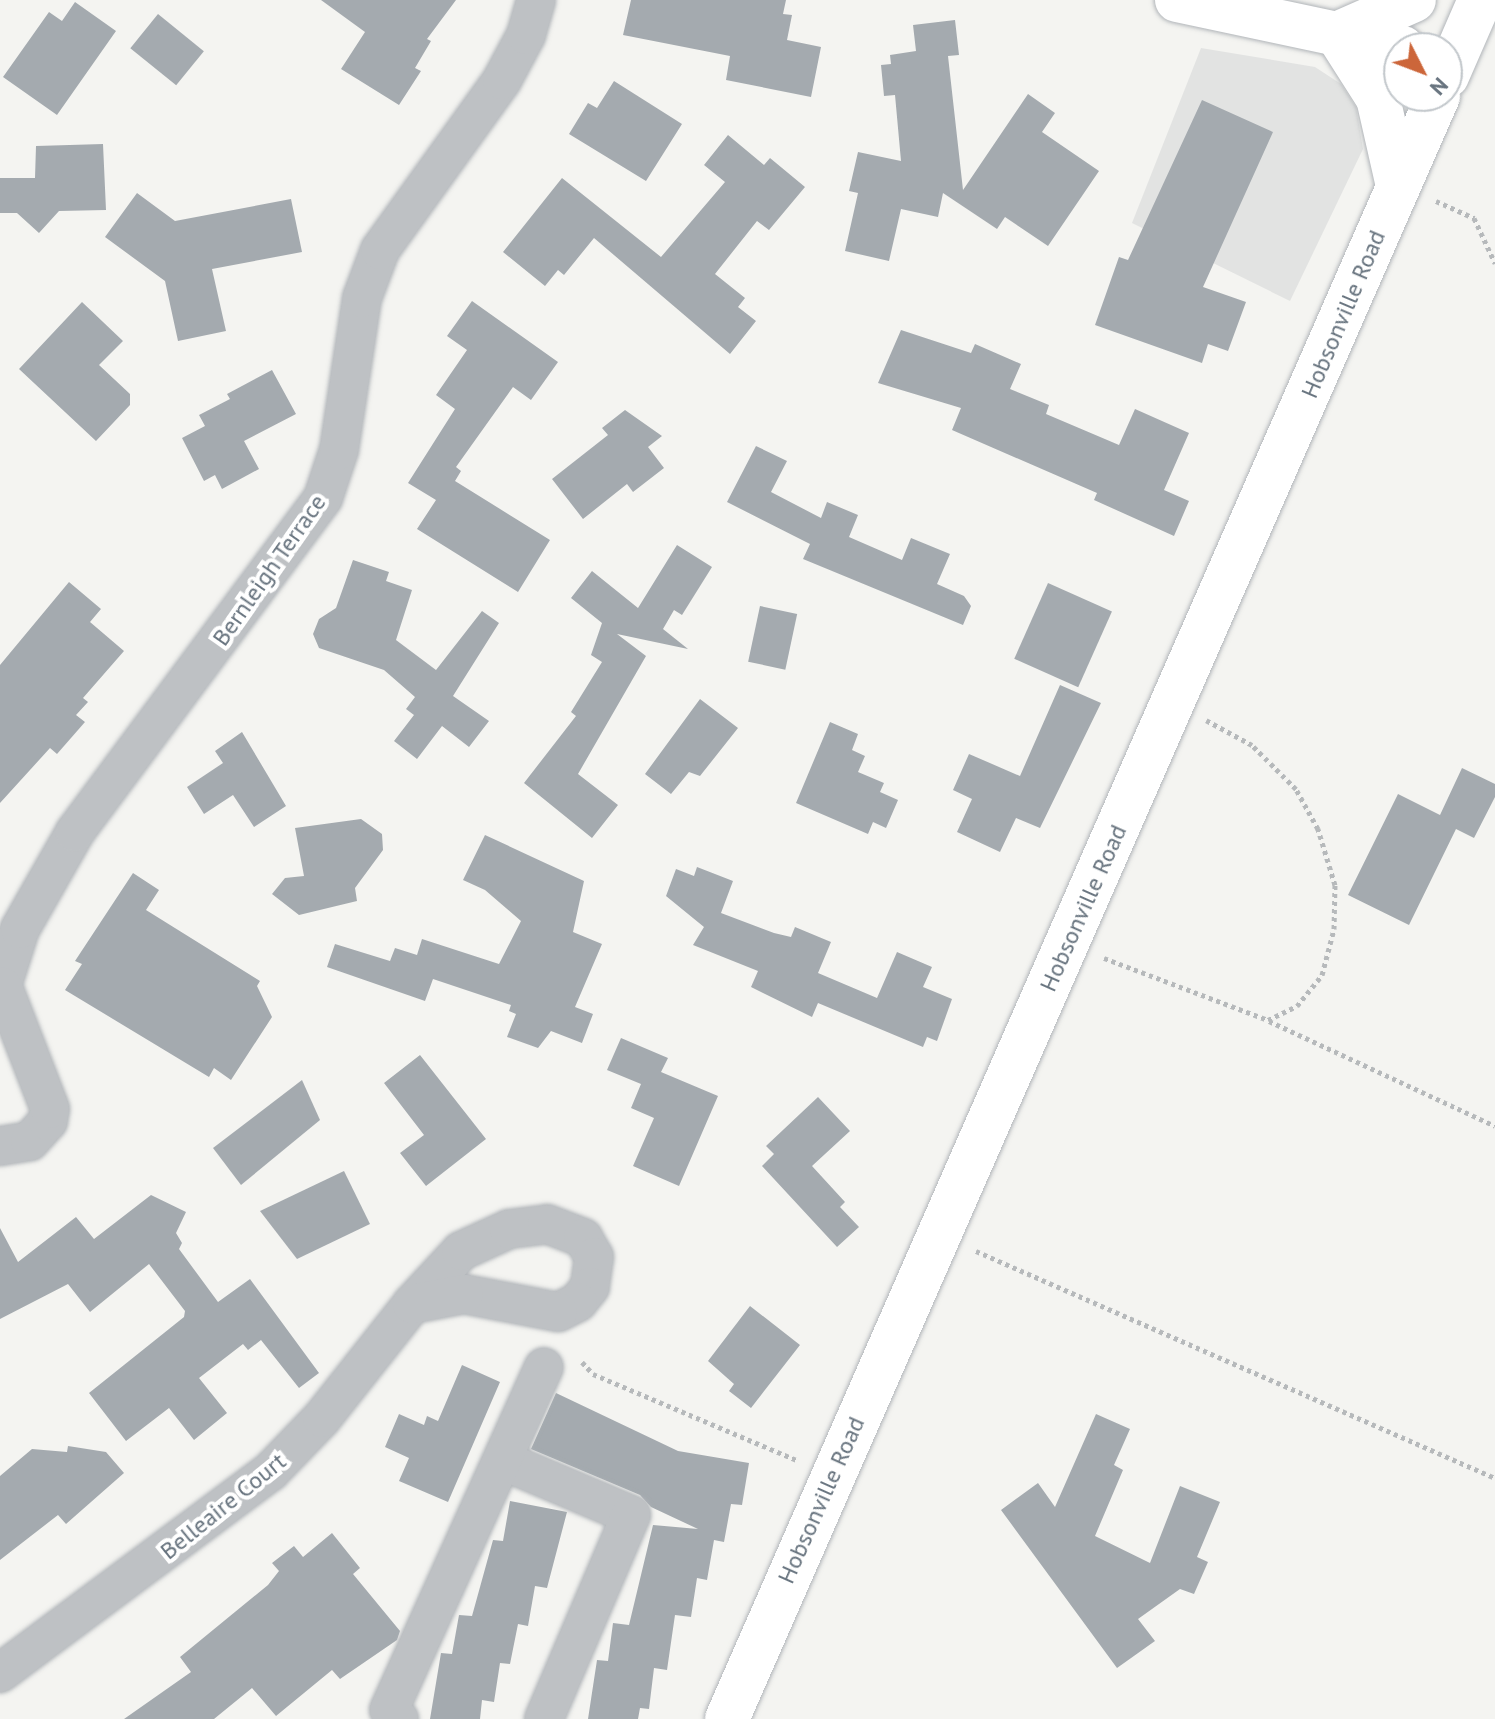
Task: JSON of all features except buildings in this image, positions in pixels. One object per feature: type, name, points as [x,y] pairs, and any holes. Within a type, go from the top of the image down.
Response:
[{"type":"main road","points":[[1177,0],[1383,44]]},
{"type":"main road","points":[[1337,34],[1414,0]]},
{"type":"main road","name":"Hobsonville Road","points":[[1463,37],[1480,0]]},
{"type":"main road","points":[[1337,34],[1378,98],[1398,186]]},
{"type":"main road","name":"Hobsonville Road","points":[[727,1719],[1430,112]]},
{"type":"street","name":"Bernleigh Terrace","points":[[0,1146],[30,1141],[48,1121],[50,1109],[1,990],[20,929],[75,832],[323,498],[339,450],[362,298],[380,250],[502,80],[526,35],[536,0]]},
{"type":"street","name":"Belleaire Court","points":[[0,1673],[270,1472],[322,1418],[412,1304]]},
{"type":"street","points":[[399,1719],[389,1710],[544,1367]]},
{"type":"street","points":[[504,1461],[631,1515],[544,1719]]},
{"type":"path","points":[[1398,186],[1474,218],[1495,263]]},
{"type":"path","points":[[1174,702],[1252,745],[1296,789],[1318,829],[1335,885],[1334,929],[1322,975],[1297,1006],[1268,1020]]},
{"type":"path","points":[[1067,944],[1268,1020],[1495,1126]]},
{"type":"path","points":[[938,1235],[1495,1478]]},
{"type":"path","points":[[576,1349],[593,1374],[798,1460]]},
{"type":"shaded area","points":[[1201,48],[1315,67],[1341,84],[1356,107],[1363,149],[1290,301],[1132,223]]}]
